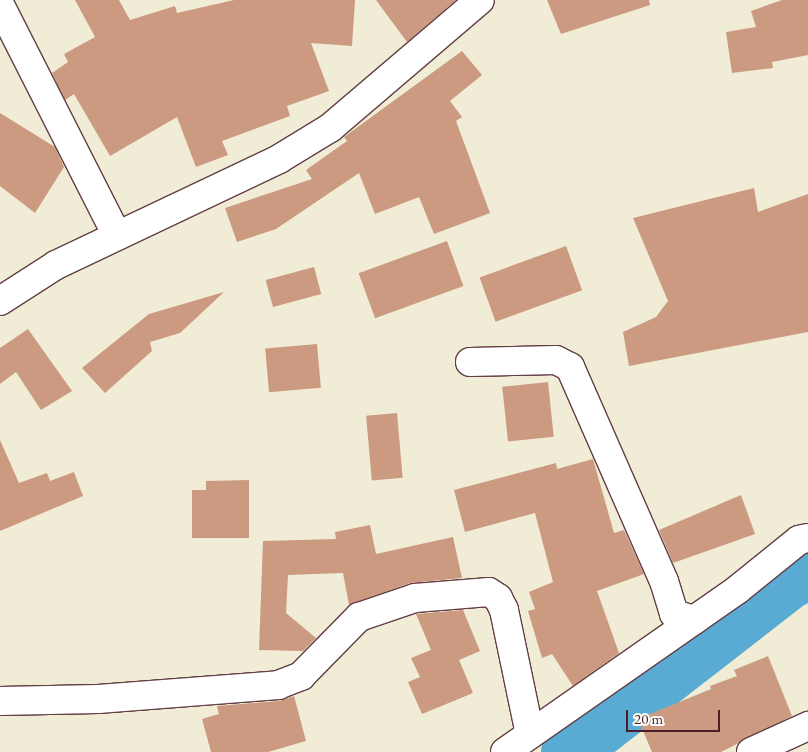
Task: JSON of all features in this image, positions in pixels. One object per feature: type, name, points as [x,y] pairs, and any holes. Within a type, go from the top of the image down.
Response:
[{"type":"street","points":[[0,301],[56,265],[116,234],[279,159],[330,128],[480,0]]},
{"type":"street","points":[[0,5],[116,234]]},
{"type":"street","points":[[470,362],[556,360],[570,367],[664,581],[674,614],[694,620]]},
{"type":"street","points":[[505,752],[694,620],[799,540],[808,538]]},
{"type":"street","points":[[0,701],[98,699],[278,685],[301,676],[359,617],[415,598],[489,592],[498,598],[504,610],[530,734]]},
{"type":"street","points":[[751,752],[808,726]]},
{"type":"building","points":[[75,0],[119,0],[130,20],[175,6],[177,13],[234,0],[355,0],[352,46],[311,43],[329,91],[287,106],[290,116],[222,141],[228,155],[196,167],[177,117],[110,156],[74,94],[65,100],[52,73],[68,62],[64,54],[95,37]]},
{"type":"building","points":[[376,0],[456,0],[407,42]]},
{"type":"building","points":[[547,0],[649,0],[650,5],[561,34]]},
{"type":"building","points":[[782,0],[808,0],[808,55],[772,62],[773,68],[732,73],[726,32],[756,27],[751,11]]},
{"type":"building","points":[[462,51],[482,75],[450,101],[462,117],[456,121],[490,213],[434,234],[419,197],[375,214],[359,173],[276,229],[237,242],[225,208],[312,179],[306,170],[347,141],[344,137]]},
{"type":"building","points":[[0,113],[55,147],[64,167],[35,213],[0,186]]},
{"type":"building","points":[[754,188],[758,212],[808,194],[808,332],[629,366],[623,332],[656,317],[668,301],[633,218]]},
{"type":"building","points":[[447,241],[463,286],[375,318],[359,273]]},
{"type":"building","points":[[566,246],[582,290],[496,322],[480,277]]},
{"type":"building","points":[[314,267],[321,294],[273,307],[266,280]]},
{"type":"building","points":[[224,292],[180,333],[150,342],[152,351],[105,393],[82,368],[149,314]]},
{"type":"building","points":[[28,329],[72,391],[41,410],[16,372],[0,384],[0,348]]},
{"type":"building","points":[[317,344],[321,388],[269,392],[265,349]]},
{"type":"building","points":[[548,382],[554,437],[508,442],[502,387]]},
{"type":"building","points":[[397,413],[403,478],[372,480],[366,416]]},
{"type":"building","points":[[0,440],[19,483],[47,473],[50,481],[74,472],[83,496],[0,531]]},
{"type":"building","points":[[593,459],[614,533],[624,530],[644,574],[597,591],[619,653],[573,686],[552,654],[542,658],[528,611],[535,609],[529,592],[553,582],[535,513],[465,532],[454,490],[556,463],[557,469]]},
{"type":"building","points":[[249,480],[249,538],[192,538],[192,490],[206,490],[206,481]]},
{"type":"building","points":[[741,495],[755,534],[673,563],[659,530]]},
{"type":"building","points":[[370,525],[376,554],[453,537],[462,578],[410,583],[349,605],[343,573],[288,575],[286,613],[316,638],[303,651],[259,650],[263,541],[336,539],[335,532]]},
{"type":"building","points":[[463,610],[480,651],[459,660],[473,693],[422,714],[408,682],[420,677],[411,658],[431,650],[416,614]]},
{"type":"building","points":[[768,656],[792,716],[721,752],[652,752],[638,719],[711,689],[710,686],[737,676],[734,670]]},
{"type":"building","points":[[294,696],[306,741],[268,752],[211,752],[202,719],[219,714],[217,706],[279,701]]},
{"type":"waterway","points":[[569,752],[788,582],[808,571]]}]
